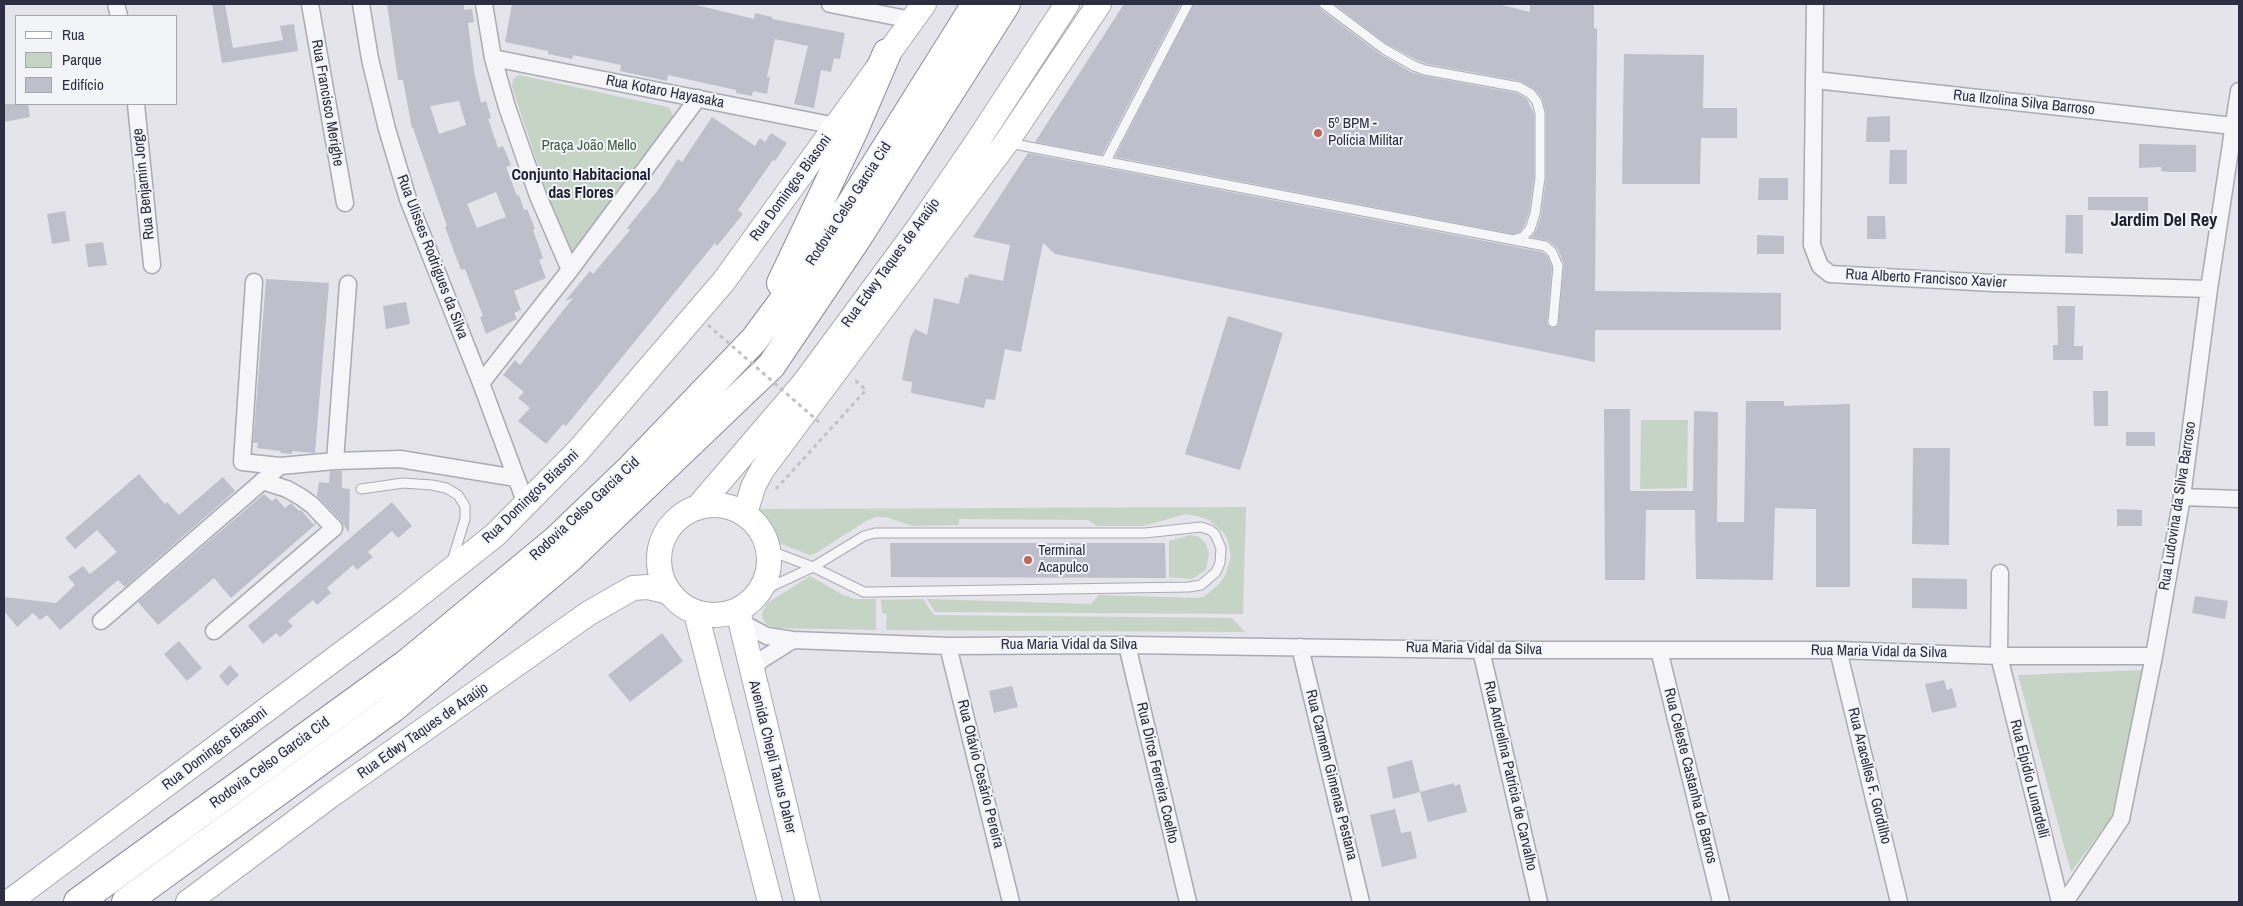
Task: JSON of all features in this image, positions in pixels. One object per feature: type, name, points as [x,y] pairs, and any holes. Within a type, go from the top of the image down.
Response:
[{"type":"highway","name":"Rodovia Celso Garcia Cid","points":[[78,902],[406,664],[556,540],[632,467],[754,340],[829,239],[976,4]]},
{"type":"highway","name":"Rodovia Celso Garcia Cid","points":[[126,902],[393,708],[571,557],[771,366],[856,240],[1006,4]]},
{"type":"highway","points":[[754,340],[853,132],[887,52]]},
{"type":"main road","name":"Rua Edwy Taques de Araújo","points":[[697,508],[804,383],[919,227],[993,141],[1067,4]]},
{"type":"main road","name":"Rua Edwy Taques de Araújo","points":[[745,514],[753,487],[762,470],[993,141],[1099,4]]},
{"type":"main road","name":"Rua Domingos Biasoni","points":[[8,901],[236,734],[397,613],[495,535],[578,452],[724,281],[887,52],[918,12]]},
{"type":"main road","points":[[713,505],[729,507],[745,514],[757,525],[766,541],[770,558],[767,576],[760,592],[739,616],[713,616],[696,613],[680,604],[669,592],[661,576],[659,558],[663,541],[671,526],[682,515],[697,508],[713,505]]},
{"type":"main road","name":"Rua Edwy Taques de Araújo","points":[[188,902],[330,796],[589,613],[633,588],[648,587],[669,592]]},
{"type":"main road","points":[[696,613],[770,902]]},
{"type":"main road","name":"Avenida Chepli Tanus Daher","points":[[739,616],[808,902]]},
{"type":"street","name":"Rua Francisco Merighe","points":[[310,4],[345,203]]},
{"type":"street","name":"Rua Ulisses Rodrigues da Silva","points":[[361,4],[370,59],[398,166],[415,218],[481,383],[526,504]]},
{"type":"street","points":[[484,4],[494,58],[528,171],[570,270]]},
{"type":"street","points":[[830,4],[918,12]]},
{"type":"street","name":"Rua Alberto Francisco Xavier","points":[[1815,4],[1812,245],[1820,266],[1830,274],[1993,284],[2209,289]]},
{"type":"street","name":"Rua Kotaro Hayasaka","points":[[494,58],[836,126]]},
{"type":"street","name":"Rua Ilzolina Silva Barroso","points":[[1815,80],[2233,126]]},
{"type":"street","name":"Rua Ludovina da Silva Barroso","points":[[2065,902],[2121,819],[2154,656],[2182,497],[2209,289],[2239,91]]},
{"type":"street","points":[[481,383],[570,270],[698,98]]},
{"type":"street","name":"Rua Benjamin Jorge","points":[[136,105],[152,265]]},
{"type":"street","points":[[254,282],[242,462],[280,466],[334,461],[400,459],[516,478]]},
{"type":"street","points":[[334,461],[348,284]]},
{"type":"street","points":[[101,621],[280,466]]},
{"type":"street","points":[[214,631],[334,528],[312,505],[301,497],[287,489],[262,482]]},
{"type":"street","points":[[2182,497],[2239,499]]},
{"type":"street","name":"Rua Elpídio Lunardelli","points":[[2000,573],[1999,656],[2060,902]]},
{"type":"street","name":"Rua Maria Vidal da Silva","points":[[739,616],[767,636],[794,640],[948,646],[1127,645],[1481,650],[1838,650],[1999,656],[2154,656]]},
{"type":"street","points":[[751,671],[761,660],[794,640]]},
{"type":"street","name":"Rua Dirce Ferreira Coelho","points":[[1127,645],[1188,902]]},
{"type":"street","name":"Rua Otávio Cesário Pereira","points":[[948,646],[1011,902]]},
{"type":"street","name":"Rua Carmem Gimenas Pestana","points":[[1300,647],[1361,902]]},
{"type":"street","name":"Rua Andrelina Patrícia de Carvalho","points":[[1481,650],[1539,902]]},
{"type":"street","name":"Rua Celeste Castanha de Barros","points":[[1659,650],[1721,902]]},
{"type":"street","name":"Rua Aracelles F. Gordilho","points":[[1838,650],[1899,902]]},
{"type":"lane","points":[[1106,161],[1188,4]]},
{"type":"lane","points":[[1324,4],[1384,49],[1414,66],[1424,70],[1520,87],[1531,94],[1540,113],[1540,178],[1535,214],[1530,229],[1523,237],[1516,240]]},
{"type":"lane","points":[[993,141],[1545,246],[1552,252],[1558,266],[1553,322]]},
{"type":"lane","points":[[361,489],[403,483],[422,484],[446,488],[458,495],[465,506],[465,519],[450,570]]},
{"type":"lane","points":[[760,592],[812,567],[864,536],[876,533],[1146,533],[1201,528],[1210,530],[1215,534],[1221,548],[1220,563],[1216,572],[1201,585],[1189,587],[864,592],[812,567],[768,550]]},
{"type":"path","points":[[708,325],[819,422],[825,415]]},
{"type":"path","points":[[774,492],[866,390],[856,381],[850,388]]},
{"type":"green space","name":"Praça João Mello","points":[[519,75],[668,107],[674,118],[573,253],[566,249],[512,87],[513,79]]},
{"type":"green space","points":[[1641,420],[1688,420],[1687,488],[1640,489]]},
{"type":"green space","points":[[1246,507],[1243,614],[935,612],[927,599],[1091,604],[1099,595],[1199,598],[1205,596],[1219,584],[1226,574],[1231,556],[1227,538],[1223,532],[1207,519],[1186,514],[1143,526],[1097,526],[1088,520],[959,519],[959,525],[912,526],[886,517],[876,517],[866,521],[810,555],[751,533],[748,528],[748,522],[758,509]]},
{"type":"green space","points":[[1191,535],[1199,537],[1206,544],[1209,553],[1206,570],[1192,579],[1169,577],[1169,541]]},
{"type":"green space","points":[[810,576],[843,595],[855,599],[876,599],[876,630],[776,628],[768,625],[763,620],[762,614],[766,604]]},
{"type":"green space","points":[[923,599],[934,615],[1232,618],[1245,632],[886,630],[887,614],[882,613],[881,600]]},
{"type":"green space","points":[[2143,670],[2111,818],[2071,872],[2018,675]]},
{"type":"building","points":[[212,4],[225,4],[233,48],[283,40],[280,26],[294,24],[298,51],[222,63]]},
{"type":"building","points":[[387,4],[464,4],[464,10],[472,9],[474,22],[468,23],[474,71],[481,103],[486,101],[491,118],[488,119],[498,148],[503,146],[511,165],[506,167],[517,196],[519,195],[524,210],[527,209],[535,229],[533,230],[543,258],[539,260],[546,278],[514,291],[521,310],[514,313],[517,319],[486,334],[480,317],[483,316],[465,269],[461,270],[412,128],[403,80],[398,80]],"holes":[[[459,101],[466,125],[439,134],[430,106]],[[496,192],[506,217],[477,228],[467,204]]]},
{"type":"building","points":[[512,4],[692,4],[754,19],[755,13],[772,17],[772,19],[845,33],[840,59],[834,58],[831,72],[821,70],[814,108],[794,104],[808,46],[775,39],[767,77],[770,77],[767,94],[753,91],[752,96],[736,93],[736,90],[668,75],[667,81],[620,71],[621,65],[573,55],[572,59],[548,54],[548,51],[505,42]]},
{"type":"building","points":[[1124,4],[1181,4],[1102,155],[1035,142]]},
{"type":"building","points":[[1194,4],[1318,4],[1320,9],[1380,54],[1411,72],[1517,93],[1527,99],[1534,114],[1534,178],[1529,213],[1520,232],[1513,234],[1115,157]]},
{"type":"building","points":[[1334,4],[1498,4],[1530,12],[1530,4],[1594,4],[1594,28],[1597,29],[1595,291],[1781,293],[1781,330],[1595,330],[1595,362],[1055,254],[1043,243],[1021,352],[1005,349],[995,400],[986,399],[984,408],[911,393],[912,382],[902,380],[910,338],[915,329],[927,335],[934,298],[959,304],[965,277],[968,278],[969,274],[1003,281],[1010,245],[973,237],[1028,153],[1542,252],[1547,256],[1552,267],[1547,324],[1552,328],[1558,326],[1564,264],[1558,249],[1549,241],[1531,237],[1536,231],[1541,216],[1546,178],[1546,113],[1542,98],[1534,89],[1520,81],[1427,64],[1417,60],[1387,44]]},
{"type":"building","points":[[1624,54],[1704,55],[1703,108],[1737,108],[1737,138],[1701,138],[1700,184],[1622,184]]},
{"type":"building","points":[[4,104],[28,105],[30,117],[4,122]]},
{"type":"building","points":[[1890,116],[1890,142],[1866,142],[1867,117]]},
{"type":"building","points":[[712,117],[755,146],[760,138],[765,142],[771,133],[787,143],[738,210],[743,214],[717,246],[715,243],[566,426],[563,424],[546,444],[518,421],[530,408],[518,398],[524,392],[503,375],[515,360],[520,365],[573,298],[565,301],[590,271],[593,274],[630,230],[627,228],[658,190],[678,159],[682,162]]},
{"type":"building","points":[[2139,144],[2196,145],[2196,172],[2161,171],[2161,167],[2139,168]]},
{"type":"building","points":[[1890,150],[1907,150],[1907,184],[1889,184]]},
{"type":"building","points":[[1759,178],[1788,178],[1788,200],[1758,200]]},
{"type":"building","points":[[2088,197],[2148,197],[2148,211],[2088,210]]},
{"type":"building","points":[[65,211],[70,241],[52,244],[47,214]]},
{"type":"building","points":[[2066,215],[2083,215],[2083,254],[2065,253]]},
{"type":"building","points":[[1867,216],[1885,216],[1886,239],[1867,239]]},
{"type":"building","points":[[1757,235],[1784,236],[1784,254],[1757,254]]},
{"type":"building","points":[[103,242],[107,265],[88,267],[85,244]]},
{"type":"building","points":[[266,279],[329,283],[315,453],[292,451],[292,454],[281,453],[280,451],[257,448],[258,443],[253,443]]},
{"type":"building","points":[[406,302],[410,324],[386,329],[383,306]]},
{"type":"building","points":[[2057,306],[2075,306],[2074,346],[2083,346],[2083,360],[2053,360],[2053,345],[2058,345]]},
{"type":"building","points":[[1228,316],[1283,333],[1240,470],[1185,454]]},
{"type":"building","points":[[2093,391],[2108,391],[2108,426],[2094,426]]},
{"type":"building","points":[[1746,401],[1784,401],[1784,406],[1850,404],[1850,587],[1816,587],[1816,509],[1775,508],[1773,580],[1696,579],[1695,510],[1646,510],[1645,580],[1605,580],[1604,409],[1630,409],[1630,491],[1693,491],[1694,411],[1718,412],[1717,522],[1744,522]]},
{"type":"building","points":[[2126,432],[2155,432],[2155,446],[2126,446]]},
{"type":"building","points":[[1913,448],[1950,448],[1949,545],[1912,544]]},
{"type":"building","points":[[330,471],[342,471],[342,488],[350,489],[349,533],[341,521],[317,496],[319,482],[329,483]]},
{"type":"building","points":[[139,474],[165,504],[167,502],[179,515],[223,477],[235,491],[125,587],[118,580],[60,630],[47,615],[40,620],[33,613],[17,627],[4,611],[4,597],[56,603],[75,585],[68,577],[83,566],[90,574],[117,552],[97,530],[75,549],[65,538]]},
{"type":"building","points":[[264,494],[272,501],[276,498],[285,508],[291,503],[299,511],[301,510],[314,525],[315,522],[316,524],[231,598],[214,578],[158,625],[138,602]]},
{"type":"building","points":[[392,502],[412,526],[398,538],[392,531],[368,552],[373,557],[357,570],[353,565],[327,588],[331,593],[317,605],[313,600],[288,621],[293,626],[280,637],[276,633],[263,644],[248,626]]},
{"type":"building","points":[[2117,509],[2142,510],[2142,526],[2117,526]]},
{"type":"building","name":"Terminal Acapulco","points":[[890,543],[1165,543],[1166,578],[891,577]]},
{"type":"building","points":[[1912,578],[1967,579],[1967,609],[1912,608]]},
{"type":"building","points":[[2195,596],[2228,601],[2225,619],[2192,613]]},
{"type":"building","points":[[662,633],[683,661],[630,702],[608,675]]},
{"type":"building","points":[[179,641],[202,668],[187,681],[164,654]]},
{"type":"building","points":[[230,665],[239,675],[227,686],[219,676]]},
{"type":"building","points":[[1944,680],[1947,690],[1952,688],[1957,707],[1932,713],[1925,684]]},
{"type":"building","points":[[1012,686],[1018,707],[994,713],[989,691]]},
{"type":"building","points":[[1412,760],[1420,792],[1393,799],[1387,767]]},
{"type":"building","points":[[1454,783],[1454,786],[1460,784],[1467,812],[1428,822],[1420,792]]},
{"type":"building","points":[[1395,809],[1401,833],[1411,831],[1417,858],[1382,867],[1370,815]]},
{"type":"place","name":"5º BPM - Polícia Militar","points":[[1318,133]]},
{"type":"place","name":"Terminal Acapulco","points":[[1028,560]]},
{"type":"district","name":"Conjunto Habitacional das Flores","points":[[581,185]]},
{"type":"district","name":"Jardim Del Rey","points":[[2164,221]]}]
